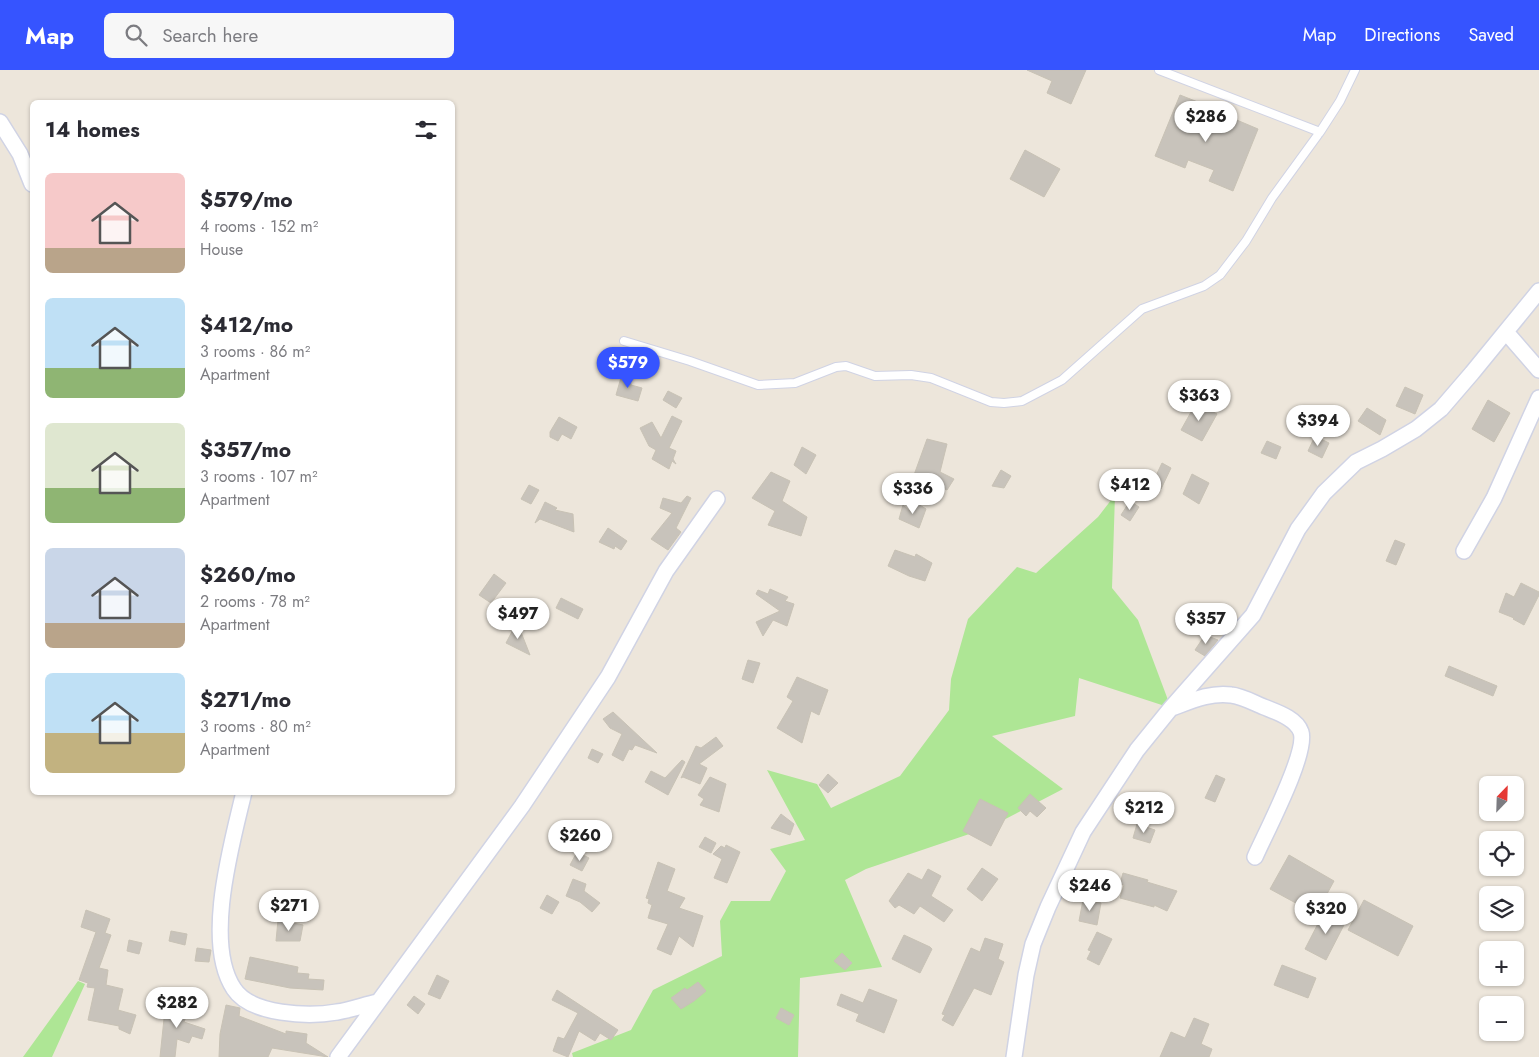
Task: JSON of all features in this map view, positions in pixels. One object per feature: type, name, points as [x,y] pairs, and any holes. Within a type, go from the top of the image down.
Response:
[{"type":"street","points":[[0,122],[20,154],[30,179]]},
{"type":"street","points":[[1014,1057],[1026,975],[1033,944],[1083,832],[1137,750],[1171,708],[1253,615],[1298,529],[1324,493],[1356,462],[1416,429],[1441,409],[1539,291]]},
{"type":"street","points":[[1506,332],[1539,370]]},
{"type":"street","points":[[1464,551],[1494,498],[1539,398]]},
{"type":"street","points":[[338,1057],[522,806],[608,677],[666,571],[717,500]]},
{"type":"street","points":[[1171,708],[1209,696],[1219,694],[1233,695],[1285,716],[1296,724],[1301,732],[1301,745],[1293,772],[1255,856]]},
{"type":"street","points":[[243,795],[221,896],[220,928],[224,968],[234,990],[249,1003],[276,1011],[312,1015],[338,1012],[377,1002]]},
{"type":"lane","points":[[1159,70],[1320,132]]},
{"type":"lane","points":[[624,341],[690,361],[758,385],[795,383],[836,367],[846,366],[875,376],[911,375],[930,378],[991,402],[1004,403],[1022,400],[1062,380],[1142,309],[1204,286],[1220,274],[1246,241],[1272,198],[1320,132],[1340,101],[1354,70]]},
{"type":"green space","points":[[1115,495],[1112,588],[1138,620],[1171,708],[1079,678],[1075,716],[992,736],[1063,789],[990,827],[866,869],[845,880],[882,967],[800,978],[798,1057],[573,1057],[572,1053],[631,1030],[653,990],[722,956],[720,921],[731,901],[770,901],[786,871],[770,849],[805,840],[767,770],[817,784],[831,808],[900,776],[949,710],[951,679],[968,619],[1017,567],[1036,573],[1098,517]]},
{"type":"green space","points":[[78,981],[85,984],[52,1057],[23,1057]]},
{"type":"building","points":[[1027,70],[1086,70],[1071,104],[1047,93],[1052,81]]},
{"type":"building","points":[[1180,95],[1208,106],[1201,124],[1226,133],[1232,118],[1258,129],[1233,191],[1209,181],[1214,170],[1188,160],[1185,168],[1155,156]]},
{"type":"building","points":[[1025,150],[1060,169],[1044,197],[1010,179]]},
{"type":"building","points":[[622,374],[630,376],[631,385],[642,388],[638,401],[616,395]]},
{"type":"building","points":[[1405,387],[1423,395],[1415,414],[1396,406]]},
{"type":"building","points":[[668,391],[682,398],[676,408],[663,400]]},
{"type":"building","points":[[1488,400],[1510,413],[1494,442],[1472,429]]},
{"type":"building","points":[[1196,403],[1217,414],[1202,441],[1181,430]]},
{"type":"building","points":[[1367,408],[1386,420],[1380,435],[1358,421]]},
{"type":"building","points":[[672,416],[682,421],[669,448],[676,451],[673,459],[676,464],[672,461],[669,469],[652,459],[656,450],[649,446],[640,428],[652,422],[661,438]]},
{"type":"building","points":[[559,417],[577,427],[571,439],[562,434],[558,441],[550,437],[550,432]]},
{"type":"building","points":[[1315,436],[1329,443],[1322,458],[1308,451]]},
{"type":"building","points":[[927,439],[947,444],[940,472],[954,479],[947,490],[914,475]]},
{"type":"building","points":[[1267,441],[1281,447],[1276,459],[1261,453]]},
{"type":"building","points":[[802,447],[816,455],[806,474],[794,465]]},
{"type":"building","points":[[1162,463],[1171,468],[1161,489],[1152,484]]},
{"type":"building","points":[[1001,470],[1011,476],[1004,488],[992,486]]},
{"type":"building","points":[[771,472],[790,481],[782,501],[807,517],[801,536],[768,525],[775,511],[752,498]]},
{"type":"building","points":[[1192,474],[1209,483],[1199,504],[1183,494]]},
{"type":"building","points":[[529,485],[539,490],[531,504],[521,499]]},
{"type":"building","points":[[687,496],[691,498],[676,528],[681,532],[668,550],[651,539],[672,513],[660,508],[663,498],[681,503]]},
{"type":"building","points":[[1130,501],[1139,507],[1130,521],[1121,515]]},
{"type":"building","points":[[545,502],[557,508],[555,510],[573,514],[574,532],[540,519],[535,523]]},
{"type":"building","points":[[915,502],[926,509],[919,528],[899,519],[903,505],[911,512]]},
{"type":"building","points":[[608,528],[627,541],[621,550],[615,546],[614,549],[599,542]]},
{"type":"building","points":[[1395,540],[1405,544],[1396,565],[1386,561]]},
{"type":"building","points":[[895,550],[915,557],[916,554],[932,563],[925,581],[888,566]]},
{"type":"building","points":[[494,574],[506,583],[491,603],[479,595]]},
{"type":"building","points":[[1521,583],[1539,592],[1524,625],[1514,618],[1499,612],[1506,593],[1514,597]]},
{"type":"building","points":[[770,589],[788,597],[785,601],[794,604],[787,626],[773,620],[763,636],[756,622],[780,611],[756,594],[758,590],[768,594]]},
{"type":"building","points":[[561,598],[583,609],[578,619],[556,608]]},
{"type":"building","points":[[517,622],[530,655],[506,643]]},
{"type":"building","points":[[1205,635],[1218,640],[1205,656],[1195,650]]},
{"type":"building","points":[[748,660],[760,663],[753,683],[742,679]]},
{"type":"building","points":[[1449,666],[1497,686],[1493,696],[1445,676]]},
{"type":"building","points":[[797,677],[828,690],[819,715],[811,711],[802,743],[777,728],[793,701],[787,697]]},
{"type":"building","points":[[613,712],[657,753],[635,745],[632,750],[629,749],[623,761],[612,755],[622,734],[610,728],[603,719]]},
{"type":"building","points":[[716,737],[723,746],[699,764],[707,768],[700,784],[683,777],[681,778],[696,746],[701,748]]},
{"type":"building","points":[[592,749],[603,754],[598,763],[588,758]]},
{"type":"building","points":[[682,760],[685,762],[668,795],[645,782],[651,771],[665,778]]},
{"type":"building","points":[[828,774],[838,783],[828,793],[819,785]]},
{"type":"building","points":[[1216,775],[1225,779],[1215,802],[1205,798]]},
{"type":"building","points":[[710,777],[726,784],[719,812],[700,805],[704,799],[698,795]]},
{"type":"building","points":[[1030,794],[1046,808],[1037,817],[1030,811],[1026,816],[1018,808]]},
{"type":"building","points":[[980,799],[1008,813],[991,846],[963,831]]},
{"type":"building","points":[[781,814],[794,824],[790,835],[771,828]]},
{"type":"building","points":[[1137,824],[1155,830],[1150,843],[1133,838]]},
{"type":"building","points":[[705,837],[716,843],[711,853],[699,847]]},
{"type":"building","points":[[726,845],[740,852],[727,883],[714,878],[722,859],[713,854],[721,846],[725,848]]},
{"type":"building","points":[[577,852],[589,858],[582,871],[570,865]]},
{"type":"building","points":[[1289,855],[1334,881],[1316,914],[1270,889]]},
{"type":"building","points":[[658,862],[675,869],[667,891],[685,898],[679,908],[703,916],[693,947],[679,936],[671,955],[657,949],[668,924],[648,918],[652,905],[648,903],[649,899],[646,898]]},
{"type":"building","points":[[982,868],[998,879],[982,901],[967,889]]},
{"type":"building","points":[[928,869],[941,876],[931,896],[953,910],[944,922],[920,906],[914,914],[899,905],[895,908],[889,901],[908,873],[922,880]]},
{"type":"building","points":[[1123,873],[1177,891],[1167,911],[1154,905],[1154,907],[1120,898],[1124,885],[1120,884]]},
{"type":"building","points":[[573,879],[586,884],[584,891],[600,903],[592,912],[580,902],[566,896]]},
{"type":"building","points":[[547,895],[559,902],[552,914],[540,908]]},
{"type":"building","points":[[1083,900],[1101,903],[1097,925],[1079,921]]},
{"type":"building","points":[[1364,900],[1413,926],[1398,956],[1348,930]]},
{"type":"building","points":[[86,910],[110,919],[105,933],[111,935],[99,968],[108,970],[106,985],[123,989],[118,1010],[136,1015],[130,1034],[119,1029],[119,1026],[88,1020],[95,988],[87,987],[88,983],[79,980],[96,932],[81,927]]},
{"type":"building","points":[[1325,910],[1346,921],[1326,960],[1305,949]]},
{"type":"building","points":[[278,920],[303,925],[300,941],[276,941]]},
{"type":"building","points":[[171,931],[187,934],[185,945],[169,941]]},
{"type":"building","points":[[1097,932],[1112,939],[1099,965],[1087,959],[1091,951],[1088,950]]},
{"type":"building","points":[[904,935],[932,949],[920,973],[892,959]]},
{"type":"building","points":[[985,938],[1003,944],[998,959],[1004,962],[991,995],[974,988],[953,1026],[942,1020],[945,1015],[942,1014],[971,948],[980,952]]},
{"type":"building","points":[[129,940],[142,943],[139,954],[127,951]]},
{"type":"building","points":[[197,948],[211,950],[209,962],[195,961]]},
{"type":"building","points":[[842,953],[852,963],[845,970],[834,961]]},
{"type":"building","points":[[250,957],[298,967],[297,973],[309,974],[308,979],[324,980],[323,990],[290,988],[245,979]]},
{"type":"building","points":[[1282,965],[1316,978],[1308,998],[1274,985]]},
{"type":"building","points":[[437,975],[449,981],[440,999],[428,994]]},
{"type":"building","points":[[698,982],[706,991],[681,1009],[671,998]]},
{"type":"building","points":[[869,989],[897,1000],[884,1033],[856,1021],[859,1014],[837,1005],[841,994],[863,1003]]},
{"type":"building","points":[[557,990],[618,1030],[611,1040],[600,1033],[595,1041],[579,1031],[568,1057],[553,1051],[558,1037],[564,1039],[578,1013],[552,1000]]},
{"type":"building","points":[[414,996],[425,1004],[418,1014],[407,1005]]},
{"type":"building","points":[[166,1000],[190,1006],[184,1022],[205,1029],[202,1039],[192,1036],[189,1043],[177,1039],[175,1057],[160,1057]]},
{"type":"building","points":[[226,1005],[240,1008],[239,1016],[286,1034],[286,1031],[307,1034],[306,1043],[328,1057],[272,1048],[268,1057],[219,1057],[220,1034]]},
{"type":"building","points":[[781,1008],[794,1015],[789,1025],[776,1018]]},
{"type":"building","points":[[1194,1018],[1209,1024],[1201,1044],[1212,1049],[1209,1057],[1160,1057],[1171,1032],[1185,1038]]}]
